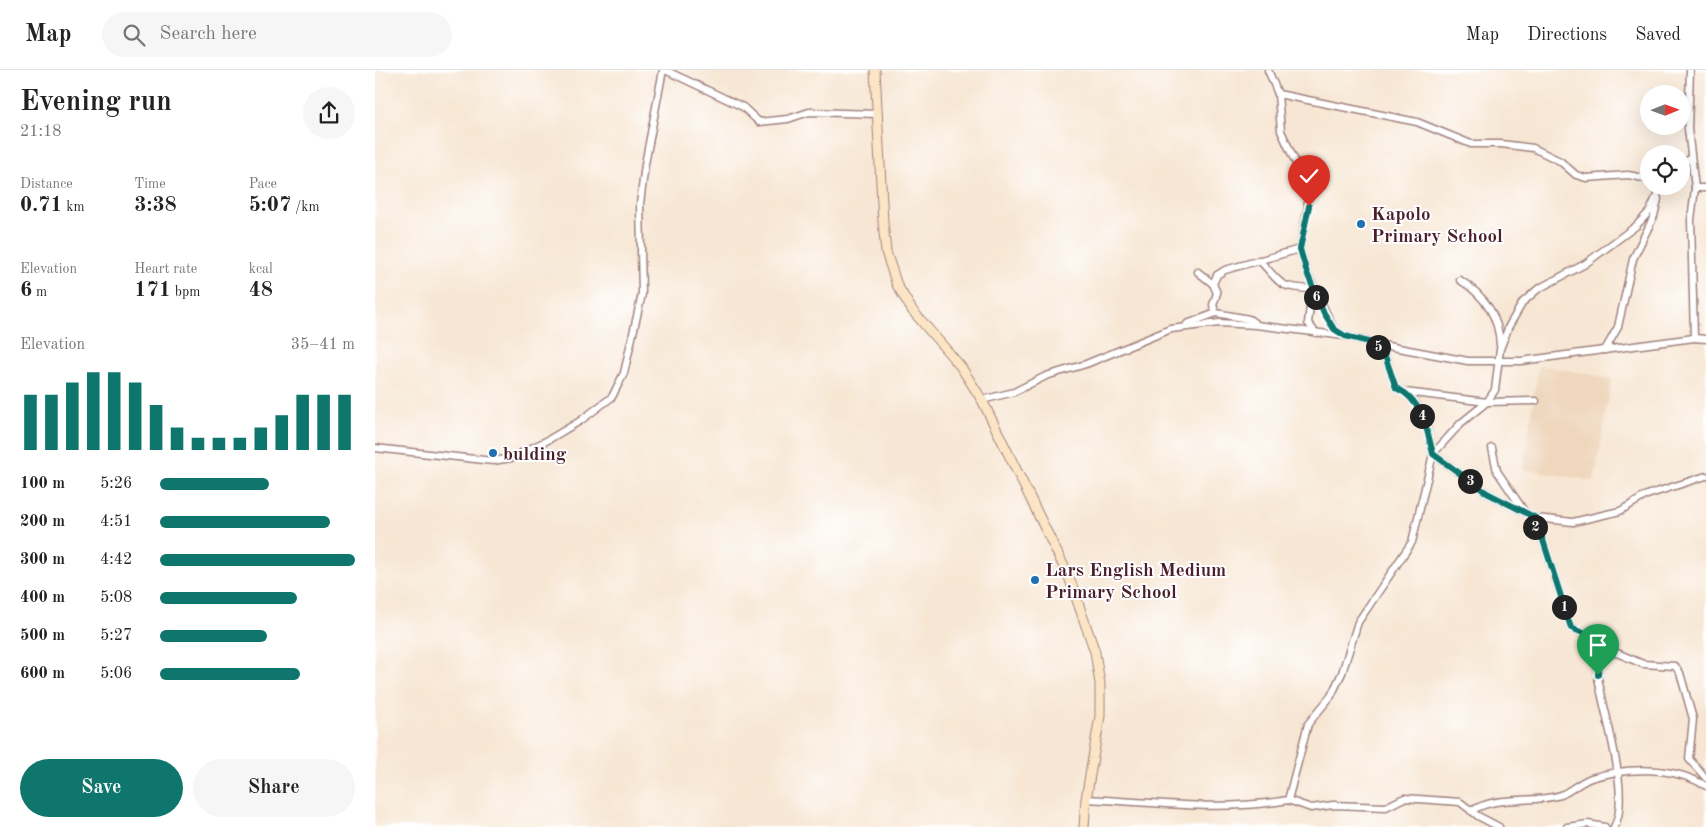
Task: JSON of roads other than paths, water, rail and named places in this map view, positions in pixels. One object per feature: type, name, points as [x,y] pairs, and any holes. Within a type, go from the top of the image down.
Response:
[{"type":"main road","points":[[875,70],[886,252],[897,285],[912,310],[961,367],[982,400],[1069,577],[1095,652],[1100,684],[1100,716],[1086,799],[1084,827]]},
{"type":"street","points":[[375,448],[493,462],[511,458],[548,440],[612,397],[624,373],[642,294],[640,204],[645,164],[664,70],[743,106],[759,122],[788,119],[809,112],[878,114]]},
{"type":"street","points":[[1268,70],[1278,94],[1281,131],[1306,185],[1309,206],[1300,249],[1312,289],[1334,329],[1345,336]]},
{"type":"street","points":[[1689,70],[1689,145]]},
{"type":"street","points":[[1278,94],[1417,122],[1471,144],[1501,144],[1533,148],[1559,161],[1576,175],[1586,178],[1629,175],[1640,177]]},
{"type":"street","points":[[1690,158],[1695,188],[1691,220],[1694,338]]},
{"type":"street","points":[[1695,188],[1706,188]]},
{"type":"street","points":[[1499,349],[1509,326],[1523,302],[1538,289],[1585,264],[1636,226],[1650,211],[1657,195]]},
{"type":"street","points":[[1605,350],[1618,327],[1633,259],[1654,216],[1659,195]]},
{"type":"street","points":[[1213,284],[1217,275],[1225,270],[1300,249]]},
{"type":"street","points":[[1259,260],[1283,286],[1312,289]]},
{"type":"street","points":[[1198,272],[1213,284],[1217,293],[1213,305],[1216,313],[1221,316],[1249,320],[1256,324]]},
{"type":"street","points":[[1433,454],[1461,423],[1487,402],[1495,390],[1499,331],[1492,311],[1473,288],[1460,280]]},
{"type":"street","points":[[1312,289],[1308,323],[1316,333]]},
{"type":"street","points":[[982,400],[1014,392],[1046,376],[1086,364],[1171,329],[1216,313]]},
{"type":"street","points":[[1299,331],[1308,317]]},
{"type":"street","points":[[1171,329],[1219,323],[1256,324],[1345,336],[1468,361],[1521,361],[1706,338]]},
{"type":"street","points":[[1377,344],[1385,356],[1396,388],[1405,392],[1487,402],[1536,401]]},
{"type":"street","points":[[1288,800],[1308,724],[1331,696],[1342,673],[1358,622],[1412,542],[1433,454],[1427,428],[1421,413],[1405,392]]},
{"type":"street","points":[[1492,448],[1497,470],[1525,512]]},
{"type":"street","points":[[1433,454],[1487,493],[1536,518],[1573,522],[1620,511],[1647,494],[1706,476]]},
{"type":"street","points":[[1536,518],[1535,528],[1543,540],[1571,628],[1593,637],[1600,654],[1598,675],[1611,732],[1617,773],[1620,812],[1614,827]]},
{"type":"street","points":[[1600,654],[1617,653],[1643,664],[1675,666],[1680,673],[1693,719],[1689,759],[1706,778]]},
{"type":"street","points":[[1471,810],[1504,800],[1563,794],[1572,787],[1591,778],[1643,769],[1696,780],[1706,786]]},
{"type":"street","points":[[1086,799],[1220,806],[1288,800],[1311,808],[1333,806],[1369,808],[1387,806],[1404,798],[1460,802],[1499,827]]},
{"type":"street","points":[[1567,827],[1588,824],[1605,827]]},
{"type":"place","name":"Kapolo Primary School","points":[[1361,224]]},
{"type":"place","name":"bulding","points":[[493,453]]},
{"type":"place","name":"Lars English Medium Primary School","points":[[1035,580]]}]
